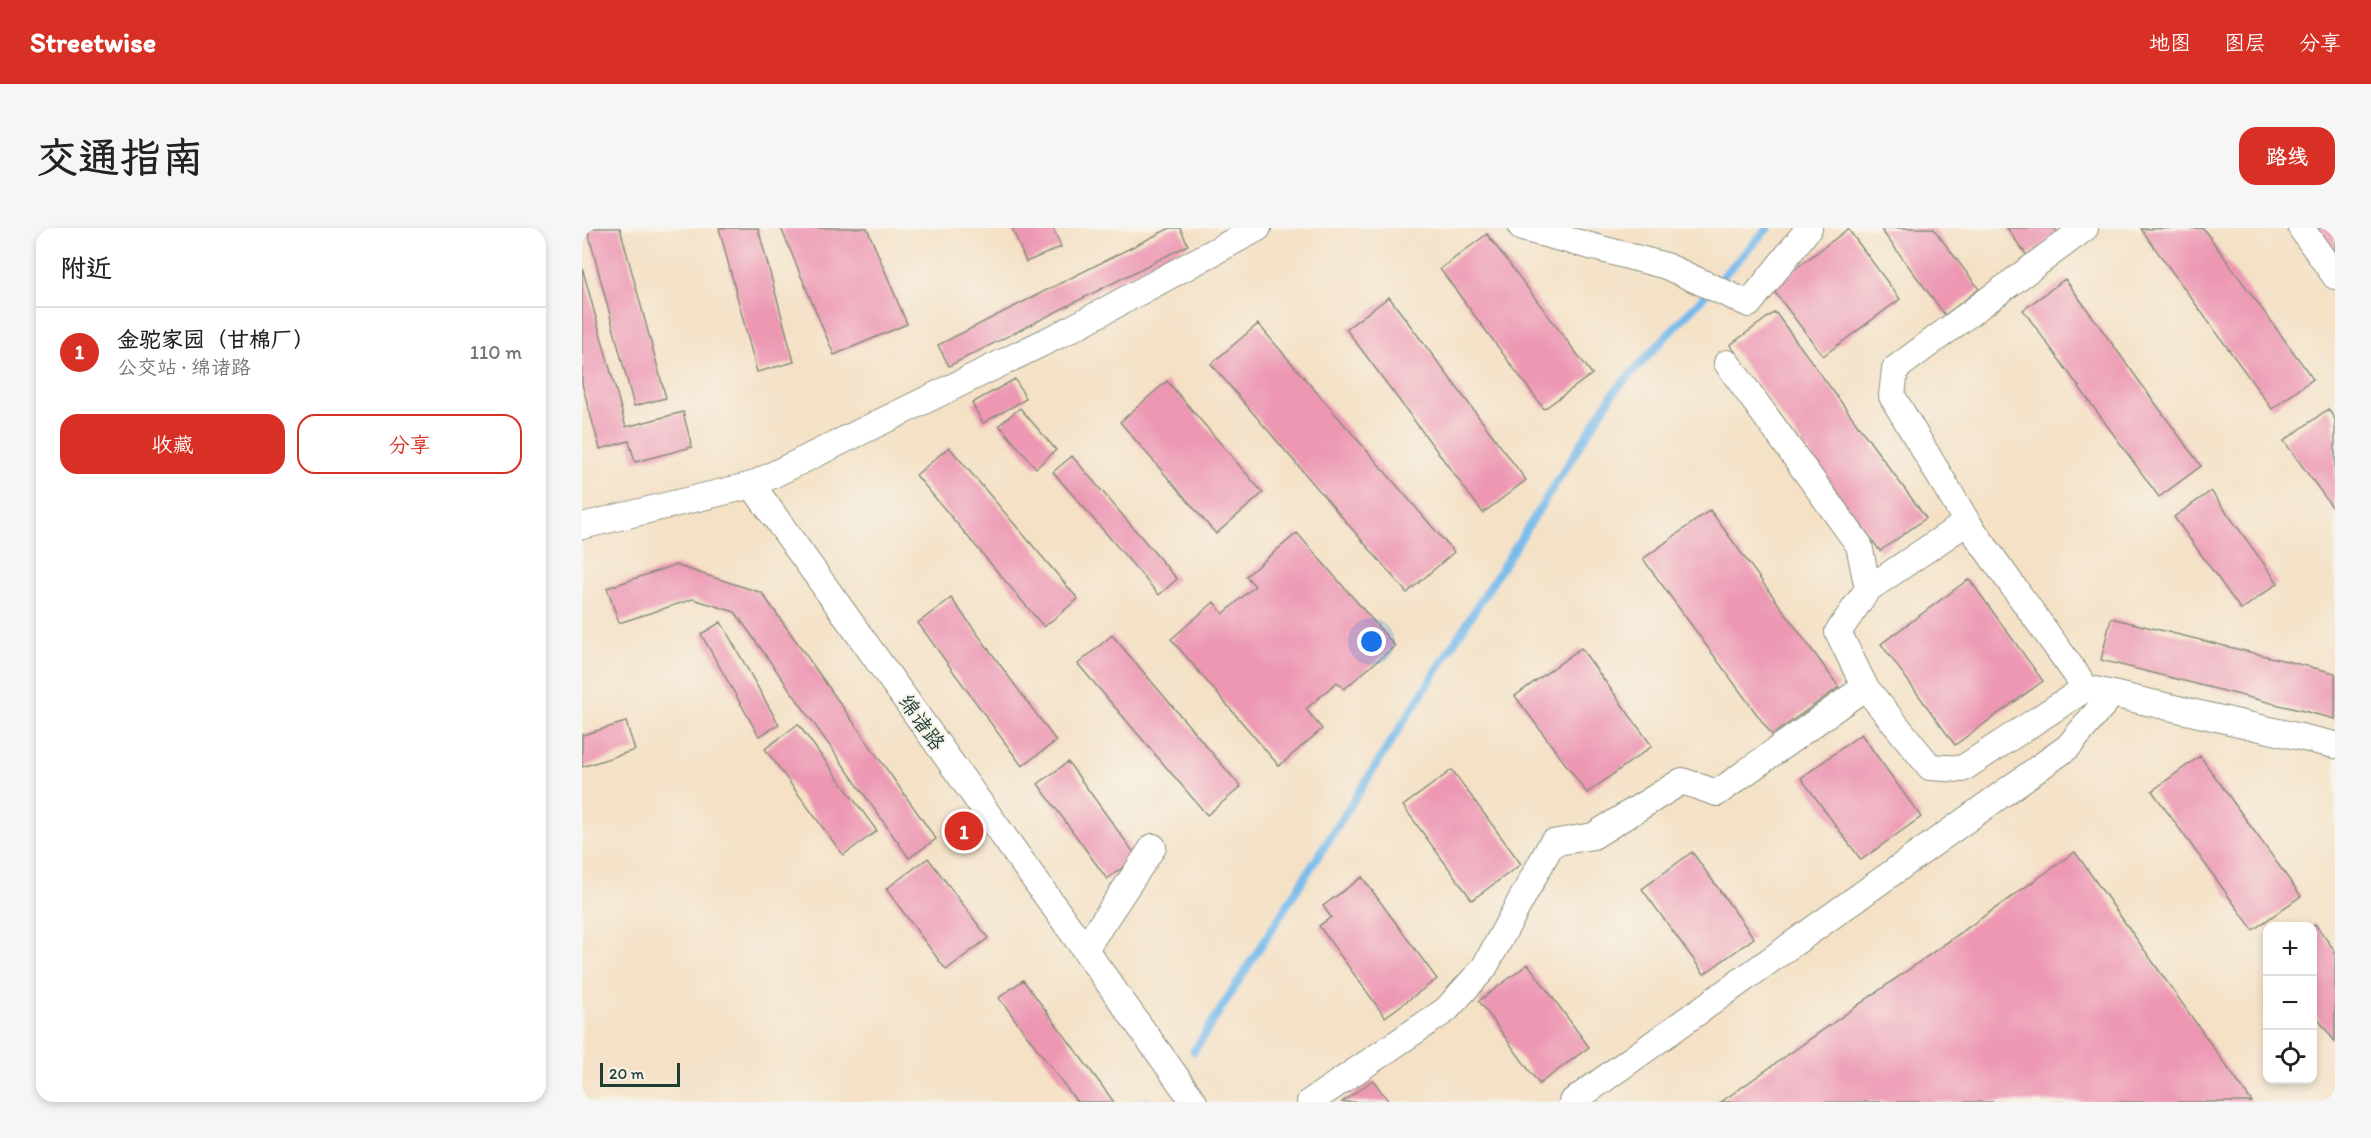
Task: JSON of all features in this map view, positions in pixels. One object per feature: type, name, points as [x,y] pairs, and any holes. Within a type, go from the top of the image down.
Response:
[{"type":"street","points":[[582,526],[752,485],[1067,331],[1258,228]]},
{"type":"street","points":[[1522,228],[1666,266],[1749,304],[1809,228]]},
{"type":"street","points":[[2085,228],[1895,369],[1892,396],[1966,522],[2086,688],[2335,745]]},
{"type":"street","points":[[2301,228],[2335,276]]},
{"type":"street","points":[[1727,363],[1859,545],[1868,589]]},
{"type":"street","name":"绵诸路","points":[[752,485],[1194,1102]]},
{"type":"street","points":[[1966,522],[1868,589],[1838,632],[1865,687],[1930,767],[1962,769],[2086,688]]},
{"type":"street","points":[[1310,1102],[1446,1010],[1484,968],[1552,843],[1593,836],[1682,781],[1717,793],[1865,687]]},
{"type":"street","points":[[1572,1102],[2068,747],[2112,694]]},
{"type":"street","points":[[1085,949],[1153,847]]},
{"type":"building","points":[[587,228],[620,228],[666,398],[634,406]]},
{"type":"building","points":[[719,228],[758,228],[794,362],[757,372]]},
{"type":"building","points":[[781,228],[867,228],[907,324],[834,355]]},
{"type":"building","points":[[1012,228],[1053,228],[1061,247],[1026,262]]},
{"type":"building","points":[[1170,228],[1180,228],[1188,245],[949,366],[938,345]]},
{"type":"building","points":[[1880,228],[1933,228],[1979,289],[1945,315]]},
{"type":"building","points":[[2007,228],[2054,228],[2058,233],[2027,256]]},
{"type":"building","points":[[2203,228],[2313,379],[2272,409],[2141,229]]},
{"type":"building","points":[[2316,228],[2335,228],[2335,254]]},
{"type":"building","points":[[1848,229],[1900,299],[1823,356],[1771,287]]},
{"type":"building","points":[[1487,234],[1592,374],[1544,409],[1440,269]]},
{"type":"building","points":[[582,267],[626,427],[683,412],[692,447],[635,462],[629,441],[600,449],[582,384]]},
{"type":"building","points":[[2065,279],[2201,466],[2159,497],[2023,310]]},
{"type":"building","points":[[1389,297],[1526,480],[1483,513],[1346,329]]},
{"type":"building","points":[[1775,312],[1926,518],[1880,551],[1730,345]]},
{"type":"building","points":[[1258,324],[1454,552],[1407,593],[1211,364]]},
{"type":"building","points":[[1015,379],[1026,399],[983,423],[972,403]]},
{"type":"building","points":[[1167,381],[1263,493],[1216,534],[1120,422]]},
{"type":"building","points":[[1020,408],[1056,450],[1036,468],[999,425]]},
{"type":"building","points":[[2328,409],[2335,419],[2335,511],[2284,441]]},
{"type":"building","points":[[949,447],[1078,599],[1044,627],[916,475]]},
{"type":"building","points":[[1072,456],[1177,579],[1159,595],[1053,472]]},
{"type":"building","points":[[2211,491],[2278,583],[2241,610],[2174,517]]},
{"type":"building","points":[[1710,510],[1839,687],[1772,735],[1643,559]]},
{"type":"building","points":[[1297,533],[1395,646],[1344,689],[1337,682],[1306,709],[1322,729],[1279,766],[1171,639],[1214,602],[1223,614],[1255,586],[1246,576]]},
{"type":"building","points":[[675,565],[762,593],[936,839],[909,858],[735,612],[693,599],[619,623],[607,588]]},
{"type":"building","points":[[1969,579],[2043,681],[1955,745],[1881,644]]},
{"type":"building","points":[[951,598],[1056,741],[1022,766],[918,623]]},
{"type":"building","points":[[2111,618],[2335,673],[2335,719],[2101,660]]},
{"type":"building","points":[[721,622],[779,725],[759,736],[701,634]]},
{"type":"building","points":[[1112,635],[1241,787],[1207,815],[1078,664]]},
{"type":"building","points":[[1581,648],[1652,746],[1587,793],[1515,696]]},
{"type":"building","points":[[626,722],[635,750],[582,767],[582,735]]},
{"type":"building","points":[[798,724],[877,831],[843,855],[765,749]]},
{"type":"building","points":[[1861,734],[1921,817],[1861,860],[1801,778]]},
{"type":"building","points":[[2200,756],[2301,896],[2253,930],[2152,791]]},
{"type":"building","points":[[1068,762],[1137,857],[1107,879],[1038,784]]},
{"type":"building","points":[[1452,770],[1521,864],[1472,900],[1403,806]]},
{"type":"building","points":[[1692,852],[1754,938],[1704,974],[1642,889]]},
{"type":"building","points":[[2075,852],[2252,1102],[1721,1102]]},
{"type":"building","points":[[928,858],[988,938],[946,970],[886,889]]},
{"type":"building","points":[[1362,877],[1437,979],[1385,1017],[1319,926],[1331,917],[1323,906]]},
{"type":"building","points":[[2317,927],[2335,951],[2335,1042],[2317,1018]]},
{"type":"building","points":[[1528,964],[1589,1047],[1539,1084],[1479,1001]]},
{"type":"building","points":[[1023,980],[1114,1102],[1077,1102],[999,998]]},
{"type":"building","points":[[1373,1080],[1389,1102],[1342,1102]]},
{"type":"waterway","points":[[1194,1051],[1614,392],[1768,228]]},
{"type":"place","name":"金驼家园（甘棉厂）","points":[[964,831]]}]
